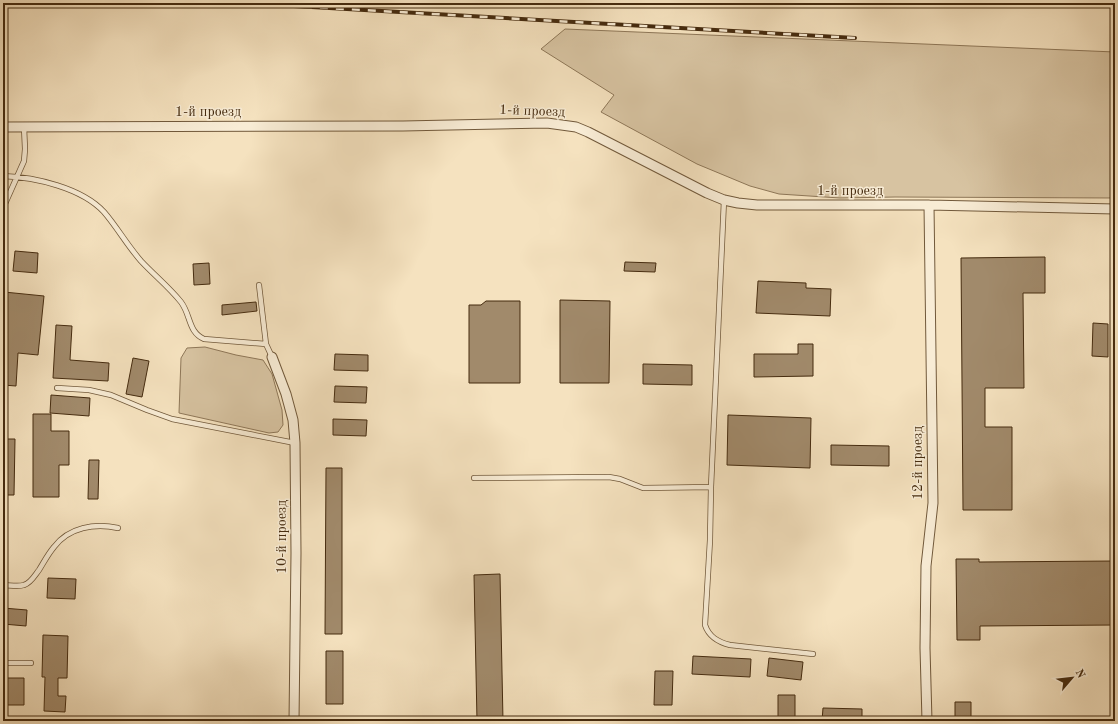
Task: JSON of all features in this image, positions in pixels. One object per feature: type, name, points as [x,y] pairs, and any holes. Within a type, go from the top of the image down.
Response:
[{"type":"street","name":"1-й проезд","points":[[3,127],[561,124],[576,127],[588,132],[690,185],[724,200],[738,203],[757,205],[929,205],[1115,209]]},
{"type":"street","name":"12-й проезд","points":[[927,721],[925,648],[926,566],[933,503],[929,205]]},
{"type":"street","name":"10-й проезд","points":[[272,357],[286,394],[293,420],[295,443],[296,552],[294,721]]},
{"type":"lane","points":[[3,212],[4,206],[24,161],[24,127]]},
{"type":"lane","points":[[3,176],[17,177],[52,184],[78,193],[92,201],[104,212],[141,261],[183,305],[189,316],[193,330],[198,336],[204,339],[266,344]]},
{"type":"lane","points":[[724,200],[705,625],[708,633],[721,643],[813,654]]},
{"type":"lane","points":[[259,285],[266,344],[272,357]]},
{"type":"lane","points":[[57,388],[89,390],[111,395],[172,419],[295,443]]},
{"type":"lane","points":[[474,478],[609,477],[620,478],[642,488],[711,487]]},
{"type":"lane","points":[[3,585],[24,586],[29,583],[35,577],[54,546],[71,533],[84,528],[96,526],[118,528]]},
{"type":"lane","points":[[3,663],[32,664]]},
{"type":"shaded area","points":[[565,29],[1115,52],[1115,198],[840,198],[779,194],[750,186],[697,164],[601,112],[614,95],[541,49]]},
{"type":"shaded area","points":[[205,347],[263,360],[272,374],[282,410],[283,425],[278,432],[269,433],[179,413],[181,358],[187,348]]},
{"type":"building","points":[[15,251],[38,253],[37,273],[13,271]]},
{"type":"building","points":[[1045,257],[1045,293],[1023,293],[1024,388],[985,388],[985,427],[1012,427],[1012,510],[963,510],[961,258]]},
{"type":"building","points":[[625,262],[656,263],[655,272],[624,271]]},
{"type":"building","points":[[209,263],[210,284],[194,285],[193,264]]},
{"type":"building","points":[[758,281],[806,283],[806,288],[831,289],[830,316],[756,313]]},
{"type":"building","points":[[4,292],[44,296],[38,355],[18,353],[16,386],[3,385]]},
{"type":"building","points":[[560,300],[610,301],[609,383],[560,383]]},
{"type":"building","points":[[486,301],[520,301],[520,383],[469,383],[469,305],[481,305]]},
{"type":"building","points":[[256,302],[257,311],[222,315],[222,305]]},
{"type":"building","points":[[1093,323],[1108,324],[1108,357],[1092,356]]},
{"type":"building","points":[[56,325],[72,326],[70,360],[109,363],[108,381],[53,378]]},
{"type":"building","points":[[798,344],[813,344],[813,376],[754,377],[754,354],[798,354]]},
{"type":"building","points":[[335,354],[368,355],[368,371],[334,370]]},
{"type":"building","points":[[133,358],[149,361],[142,397],[126,394]]},
{"type":"building","points":[[643,364],[692,365],[692,385],[643,384]]},
{"type":"building","points":[[335,386],[367,387],[366,403],[334,402]]},
{"type":"building","points":[[51,395],[90,398],[89,416],[50,413]]},
{"type":"building","points":[[33,414],[51,414],[51,431],[69,431],[69,465],[59,465],[59,497],[33,497]]},
{"type":"building","points":[[728,415],[811,418],[810,468],[727,465]]},
{"type":"building","points":[[333,419],[367,420],[366,436],[333,435]]},
{"type":"building","points":[[3,439],[15,439],[14,495],[5,495],[5,486],[3,486]]},
{"type":"building","points":[[831,445],[889,446],[889,466],[831,465]]},
{"type":"building","points":[[89,460],[99,460],[98,499],[88,499]]},
{"type":"building","points":[[326,468],[342,468],[342,634],[325,634]]},
{"type":"building","points":[[956,559],[979,559],[979,562],[1115,561],[1115,625],[980,626],[980,640],[957,640]]},
{"type":"building","points":[[500,574],[503,721],[477,721],[474,575]]},
{"type":"building","points":[[48,578],[76,579],[75,599],[47,598]]},
{"type":"building","points":[[3,608],[27,610],[26,626],[3,624]]},
{"type":"building","points":[[43,635],[68,636],[67,678],[58,678],[58,696],[66,696],[65,712],[44,711],[45,677],[42,677]]},
{"type":"building","points":[[326,651],[343,651],[343,704],[326,704]]},
{"type":"building","points":[[693,656],[751,659],[750,677],[692,674]]},
{"type":"building","points":[[769,658],[803,662],[801,680],[767,676]]},
{"type":"building","points":[[655,671],[673,671],[672,705],[654,705]]},
{"type":"building","points":[[3,678],[24,678],[24,705],[3,705]]},
{"type":"building","points":[[778,695],[795,695],[795,721],[778,721]]},
{"type":"building","points":[[955,702],[971,702],[971,721],[955,721]]},
{"type":"building","points":[[823,708],[862,709],[862,721],[822,721]]},
{"type":"railway","points":[[240,3],[855,38]]},
{"type":"railway","points":[[1033,3],[1115,4]]}]
